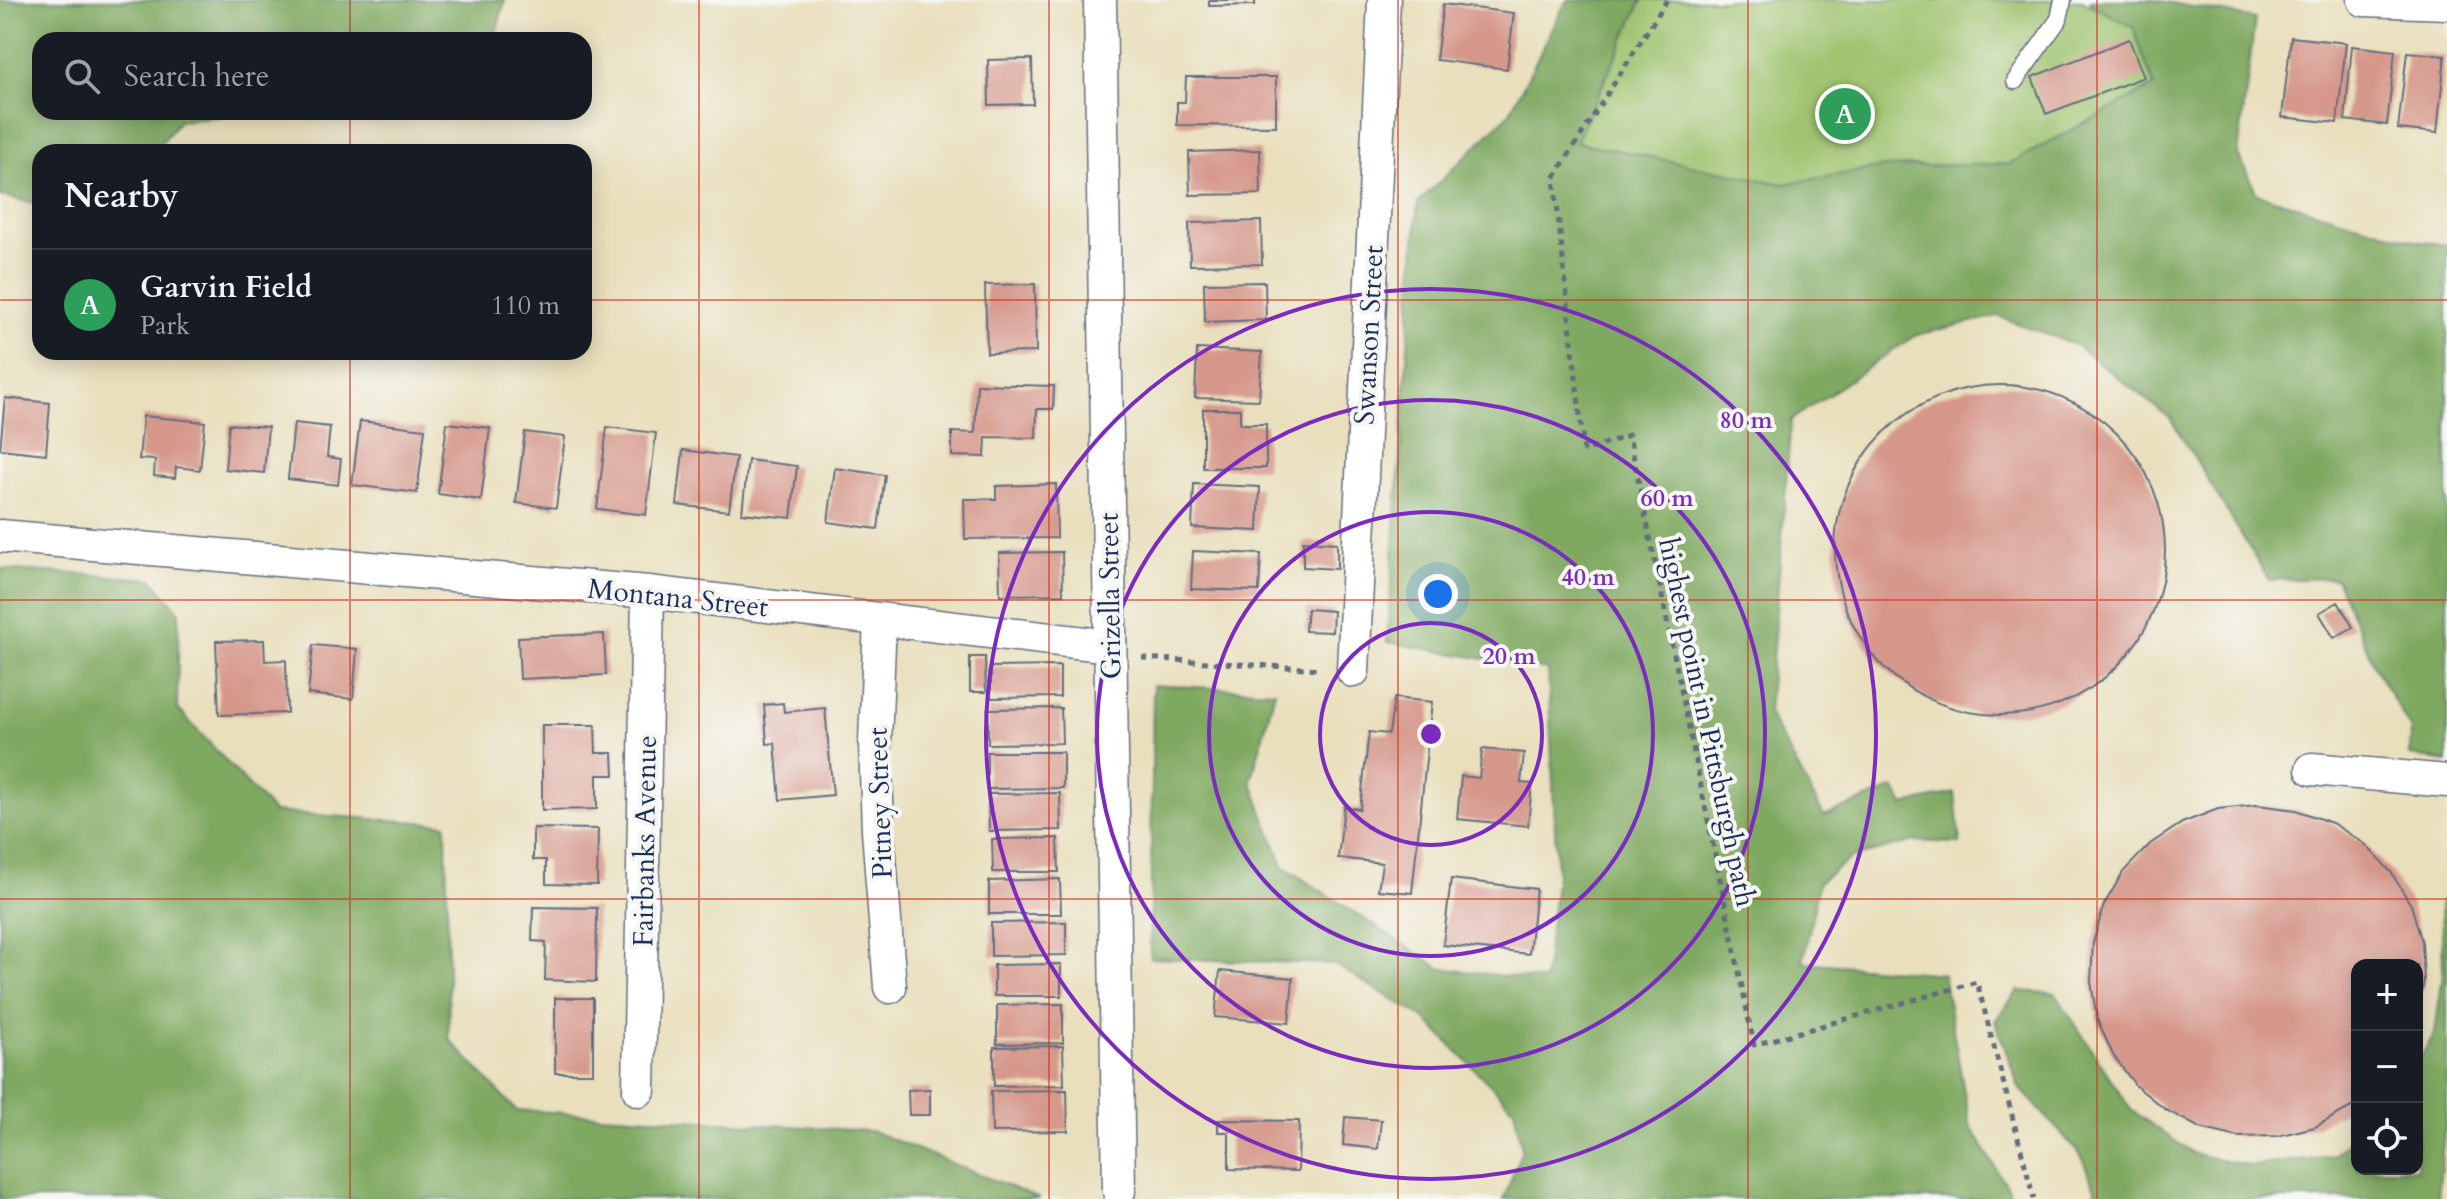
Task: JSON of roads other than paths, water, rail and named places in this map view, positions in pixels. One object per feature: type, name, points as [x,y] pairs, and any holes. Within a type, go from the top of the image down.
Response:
[{"type":"street","name":"Grizella Street","points":[[1100,0],[1119,1191]]},
{"type":"street","name":"Swanson Street","points":[[1353,671],[1384,0]]},
{"type":"street","points":[[2364,0],[2447,3]]},
{"type":"street","name":"Montana Street","points":[[0,536],[648,592],[1110,646]]},
{"type":"street","name":"Fairbanks Avenue","points":[[639,1090],[648,592]]},
{"type":"street","name":"Pitney Street","points":[[880,620],[875,742],[890,987]]},
{"type":"street","points":[[2312,769],[2447,781]]},
{"type":"lane","points":[[2015,81],[2059,19],[2063,0]]},
{"type":"place","name":"Garvin Field","points":[[1845,114]]}]
